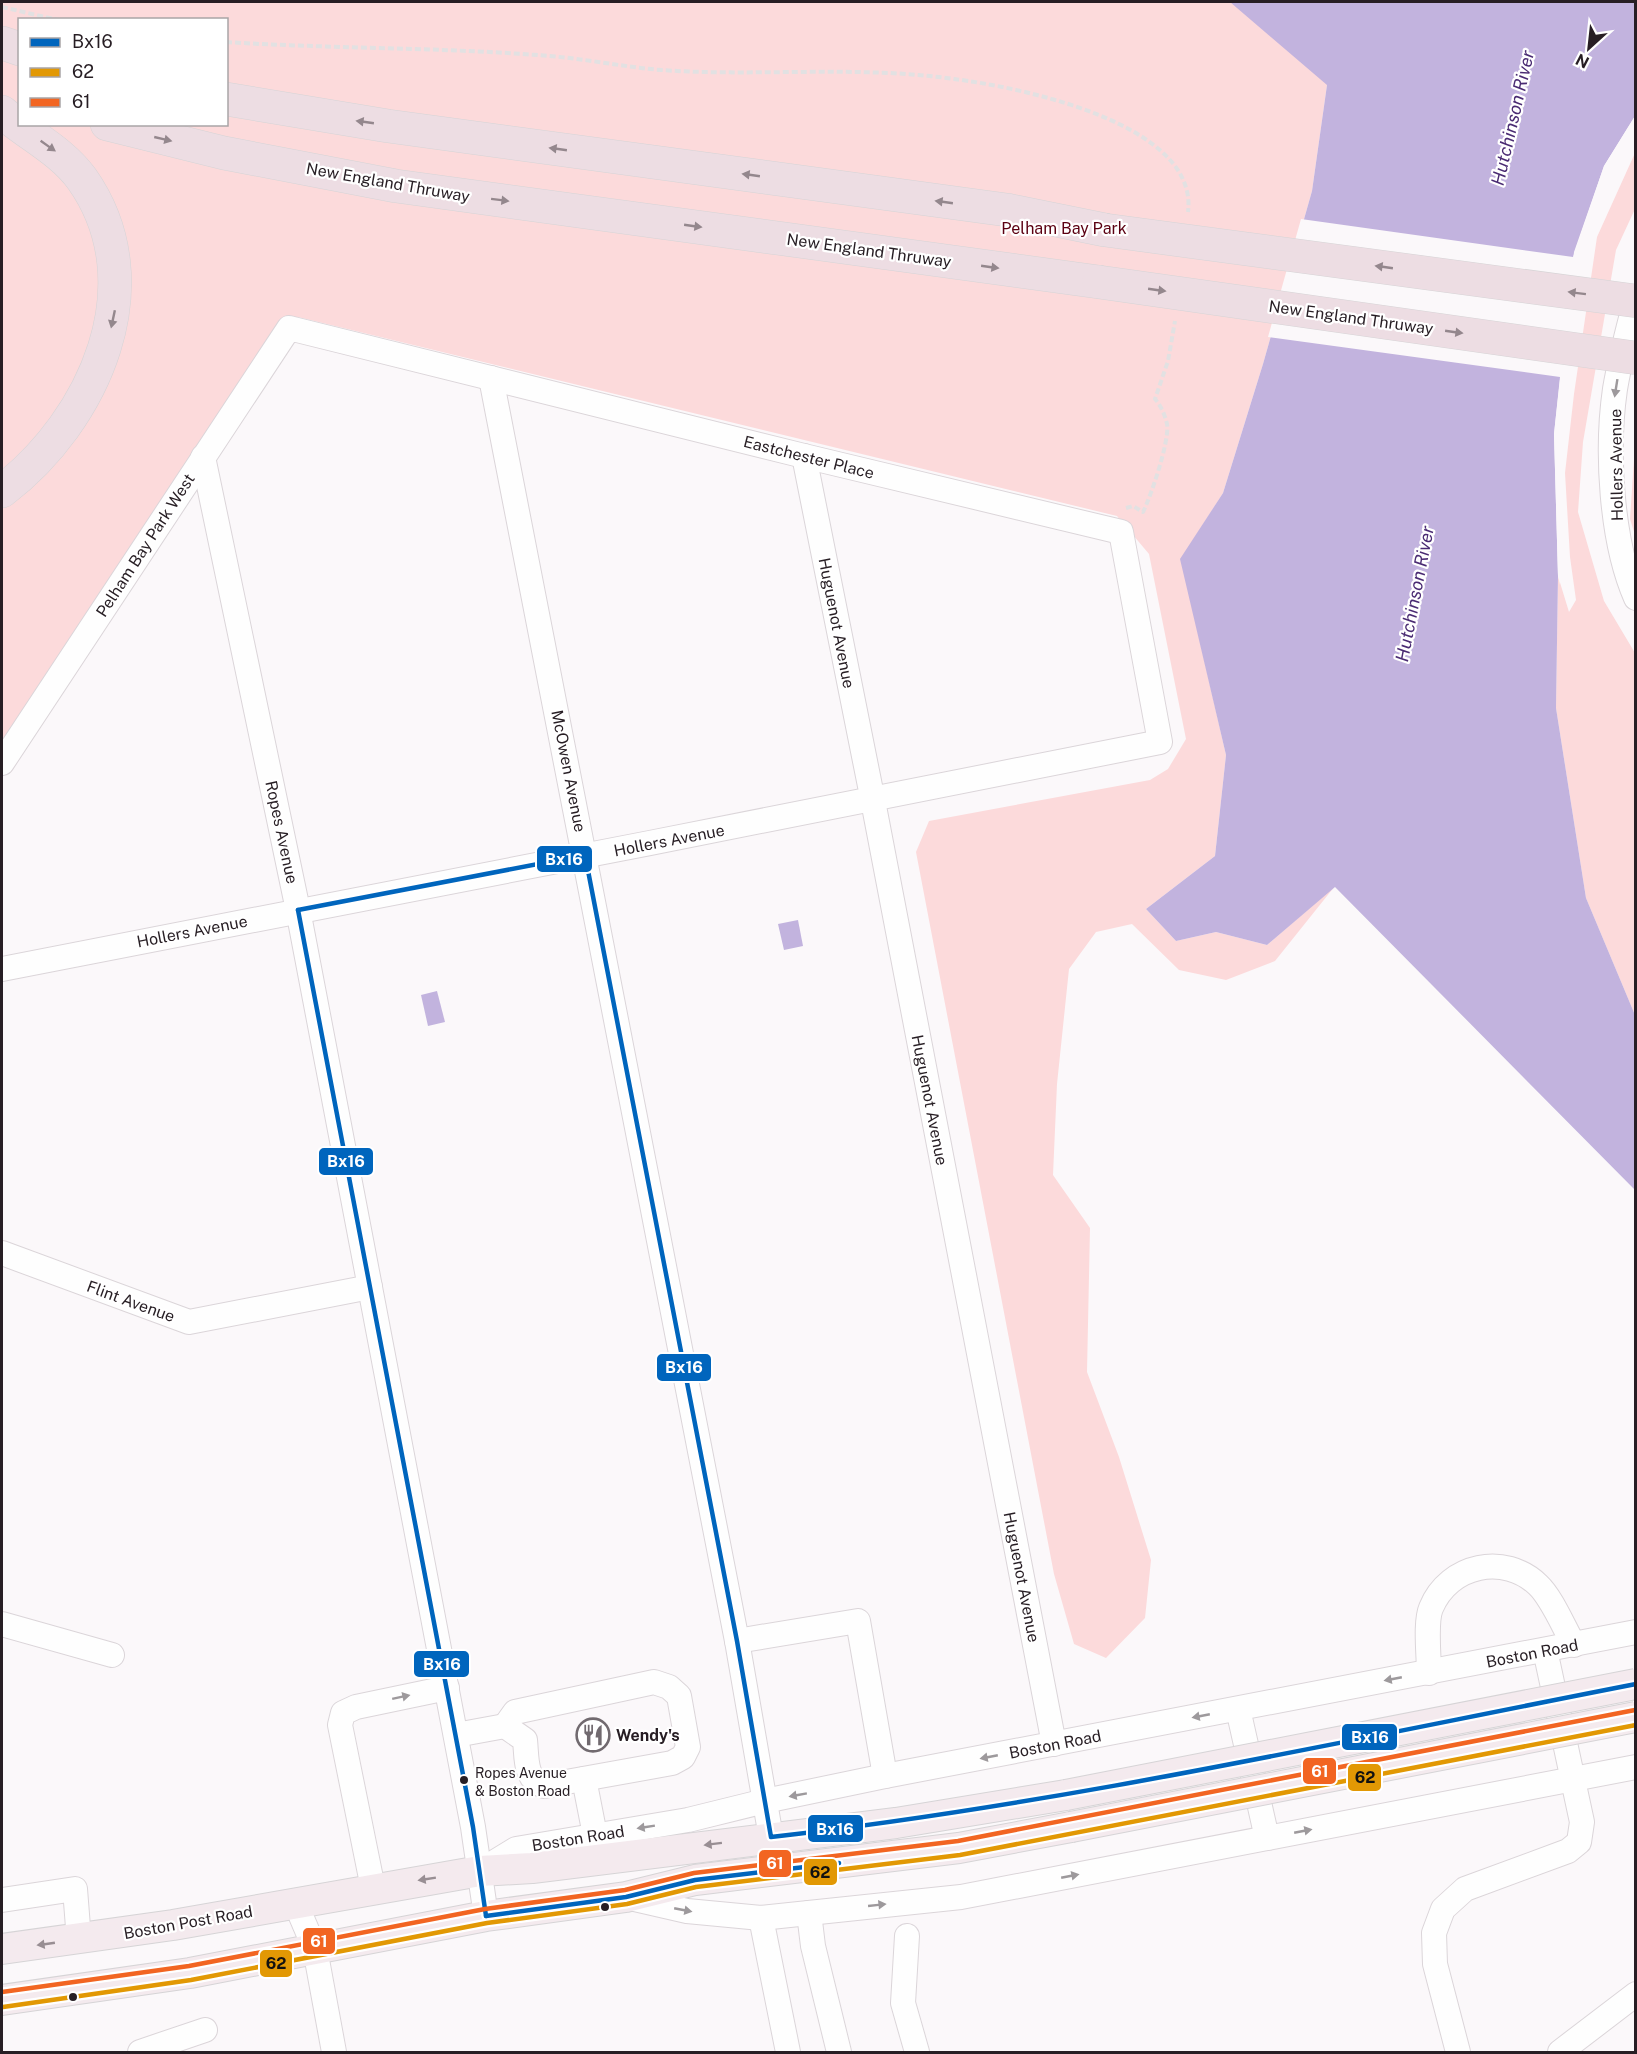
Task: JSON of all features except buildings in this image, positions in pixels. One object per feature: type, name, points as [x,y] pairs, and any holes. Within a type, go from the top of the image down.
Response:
[{"type":"highway","points":[[2,43],[18,48]]},
{"type":"highway","points":[[228,99],[388,126],[1007,210],[1105,230],[1634,322]]},
{"type":"highway","points":[[2,102],[18,105]]},
{"type":"highway","points":[[2,112],[18,126]]},
{"type":"highway","points":[[2,491],[44,453],[84,394],[111,327],[116,276],[106,226],[94,198],[80,177],[53,149],[18,126]]},
{"type":"highway","name":"New England Thruway","points":[[115,126],[224,153],[396,186],[1099,282],[1634,322]]},
{"type":"main road","name":"Boston Road","points":[[373,1888],[480,1871],[532,1868],[896,1823],[1066,1795],[1635,1684]]},
{"type":"main road","points":[[2,2001],[190,1973],[486,1916],[626,1897],[695,1880],[959,1848],[1635,1717]]},
{"type":"main road","name":"Boston Post Road","points":[[2,1949],[79,1940],[373,1888]]},
{"type":"street","name":"Hollers Avenue","points":[[1634,322],[1615,390],[1612,429],[1613,493],[1620,555],[1635,598]]},
{"type":"street","name":"Eastchester Place","points":[[289,328],[1121,532],[1160,742]]},
{"type":"street","name":"Pelham Bay Park West","points":[[2,763],[289,328]]},
{"type":"street","name":"McOwen Avenue","points":[[491,378],[736,1641],[771,1837]]},
{"type":"street","name":"Huguenot Avenue","points":[[804,456],[873,801],[1054,1744]]},
{"type":"street","name":"Ropes Avenue","points":[[203,457],[298,910],[456,1735],[486,1916]]},
{"type":"street","name":"Hollers Avenue","points":[[2,969],[298,910],[873,801],[1160,742]]},
{"type":"street","name":"Flint Avenue","points":[[2,1253],[189,1322],[370,1287]]},
{"type":"street","points":[[1429,1672],[1430,1610],[1439,1594],[1460,1575],[1479,1567],[1502,1566],[1530,1578],[1541,1587],[1574,1645]]},
{"type":"street","points":[[736,1641],[858,1621],[885,1776]]},
{"type":"street","points":[[2,1624],[112,1655]]},
{"type":"street","name":"Boston Road","points":[[480,1871],[516,1849],[688,1820],[885,1776],[1635,1632]]},
{"type":"street","points":[[1458,2052],[1435,1964],[1434,1933],[1443,1909],[1465,1889],[1568,1851],[1579,1842],[1582,1822],[1545,1650]]},
{"type":"street","points":[[456,1735],[506,1726],[525,1740],[529,1775],[534,1782],[544,1786],[672,1763],[683,1757],[688,1747],[679,1696],[669,1687],[654,1682],[515,1712],[506,1726]]},
{"type":"street","points":[[373,1888],[340,1725],[343,1713],[356,1707],[447,1688]]},
{"type":"street","points":[[1238,1709],[1267,1838]]},
{"type":"street","points":[[626,1897],[687,1911],[761,1918],[961,1897],[1635,1767]]},
{"type":"street","points":[[584,1779],[595,1835]]},
{"type":"street","points":[[2,1900],[75,1889],[79,1940]]},
{"type":"street","points":[[295,1902],[315,1949],[334,2052]]},
{"type":"street","points":[[809,1913],[813,1946],[839,2052]]},
{"type":"street","points":[[761,1918],[788,2052]]},
{"type":"street","points":[[907,1936],[903,2003],[917,2052]]},
{"type":"street","points":[[1560,2052],[1635,1994]]},
{"type":"street","points":[[140,2052],[205,2030]]},
{"type":"path","points":[[2,7],[49,18]]},
{"type":"green space","name":"Pelham Bay Park","points":[[2,2],[1394,2],[1327,85],[1312,191],[1263,364],[1223,493],[1181,559],[1226,755],[1215,856],[1146,909],[1176,941],[1216,932],[1267,945],[1335,886],[1275,961],[1226,980],[1179,970],[1132,924],[1096,932],[1069,969],[1057,1084],[1053,1175],[1090,1228],[1087,1372],[1119,1457],[1151,1560],[1145,1618],[1106,1658],[1074,1644],[1054,1574],[916,852],[929,821],[1150,780],[1168,769],[1186,739],[1149,554],[1117,516],[298,317],[284,321],[2,742]]},
{"type":"green space","points":[[1635,153],[1635,209],[1616,250],[1583,442],[1578,512],[1604,601],[1635,653],[1635,1015],[1586,898],[1556,708],[1558,576],[1569,612],[1576,600],[1570,557],[1565,473],[1574,394],[1597,237]]},
{"type":"green space","points":[[1635,444],[1635,535],[1630,519]]},
{"type":"water","name":"Hutchinson River","points":[[1230,2],[1635,2],[1635,116],[1604,166],[1574,252],[1554,434],[1558,576],[1556,708],[1586,898],[1635,1015],[1635,1190],[1335,887],[1267,945],[1216,932],[1176,941],[1146,909],[1215,856],[1226,755],[1180,559],[1223,493],[1263,364],[1312,191],[1327,85]]},
{"type":"water","points":[[798,920],[803,946],[784,950],[778,924]]},
{"type":"water","points":[[437,991],[445,1022],[428,1026],[421,995]]},
{"type":"pier","points":[[1635,116],[1636,122],[1607,168],[1577,253],[1557,434],[1560,585],[1554,434],[1560,377],[1268,337],[1301,219],[1573,257],[1604,166]]},
{"type":"transit line","name":"Bx16","points":[[298,910],[585,855],[737,1641],[771,1837],[880,1823],[1097,1789],[1636,1684]]},
{"type":"transit line","name":"Bx16","points":[[298,910],[473,1827],[486,1916]]},
{"type":"transit line","name":"61","points":[[2,1992],[189,1966],[485,1909],[625,1890],[694,1873],[958,1841],[1635,1710]]},
{"type":"transit line","name":"62","points":[[3,2007],[191,1980],[487,1923],[627,1904],[696,1887],[960,1855],[1636,1725]]},
{"type":"transit line","name":"Bx16","points":[[486,1916],[626,1897],[695,1880],[839,1863]]},
{"type":"place","name":"Wendy's","points":[[593,1735]]},
{"type":"place","name":"Ropes Avenue & Boston Road","points":[[464,1780]]}]
